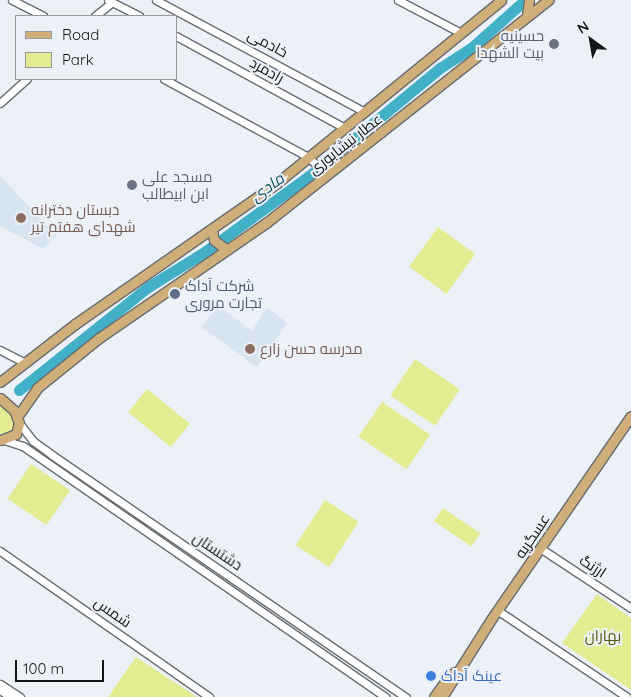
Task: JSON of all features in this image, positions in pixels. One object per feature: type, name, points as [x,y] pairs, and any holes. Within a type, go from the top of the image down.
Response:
[{"type":"main road","name":"عطار نیشابوری","points":[[0,382],[75,324],[212,233],[365,112],[501,0]]},
{"type":"main road","name":"عطار نیشابوری","points":[[2,440],[16,434],[18,420],[37,388],[99,338],[327,175],[548,0]]},
{"type":"main road","points":[[526,18],[530,3]]},
{"type":"main road","points":[[212,233],[224,249]]},
{"type":"main road","points":[[0,398],[18,420]]},
{"type":"main road","name":"عسگریه","points":[[437,697],[631,416]]},
{"type":"street","points":[[12,0],[41,15]]},
{"type":"street","name":"خادمی","points":[[156,0],[365,112]]},
{"type":"street","points":[[398,0],[461,33]]},
{"type":"street","points":[[96,15],[110,1],[137,15]]},
{"type":"street","name":"رادمرد","points":[[178,37],[345,128]]},
{"type":"street","points":[[0,103],[26,80]]},
{"type":"street","points":[[166,80],[308,157],[327,175]]},
{"type":"street","points":[[0,350],[26,363]]},
{"type":"street","name":"دشتستان","points":[[18,420],[33,441],[406,697]]},
{"type":"street","name":"دشتستان","points":[[2,440],[23,446],[385,697]]},
{"type":"street","points":[[167,545],[172,536]]},
{"type":"street","name":"ارژنگ","points":[[540,548],[631,608]]},
{"type":"street","name":"شمس","points":[[0,551],[209,697]]},
{"type":"street","points":[[497,610],[627,697]]},
{"type":"street","points":[[0,684],[20,697]]},
{"type":"street","points":[[0,690],[10,697]]},
{"type":"shaded area","name":"دبستان دخترانه شهدای هفتم تیر","points":[[0,176],[57,236],[43,249],[0,226]]},
{"type":"shaded area","name":"مدرسه حسن زارع","points":[[219,306],[252,331],[267,307],[287,323],[257,367],[201,327]]},
{"type":"green space","points":[[438,227],[475,254],[446,294],[409,267]]},
{"type":"green space","points":[[415,359],[460,389],[435,426],[390,395]]},
{"type":"green space","points":[[147,389],[190,424],[171,447],[128,412]]},
{"type":"green space","points":[[0,400],[8,407],[16,425],[7,433],[0,434]]},
{"type":"green space","points":[[382,402],[430,434],[407,469],[359,437]]},
{"type":"green space","points":[[31,464],[70,490],[46,525],[8,499]]},
{"type":"green space","points":[[325,500],[359,522],[329,567],[296,545]]},
{"type":"green space","points":[[443,508],[480,533],[471,546],[434,521]]},
{"type":"green space","name":"بهاران","points":[[597,594],[631,618],[631,690],[562,643]]},
{"type":"green space","points":[[136,657],[197,697],[108,697]]},
{"type":"waterway","name":"مادی","points":[[19,390],[148,287],[206,251],[309,176],[440,68],[471,48],[525,0]]},
{"type":"place","name":"حسینیه بیت الشهدا","points":[[554,44]]},
{"type":"place","name":"مسجد علی ابن ابیطالب","points":[[132,185]]},
{"type":"place","name":"دبستان دخترانه شهدای هفتم تیر","points":[[21,218]]},
{"type":"place","name":"شرکت آداک تجارت مروری","points":[[175,294]]},
{"type":"place","name":"مدرسه حسن زارع","points":[[250,349]]},
{"type":"place","name":"عینک آداک","points":[[431,676]]}]
